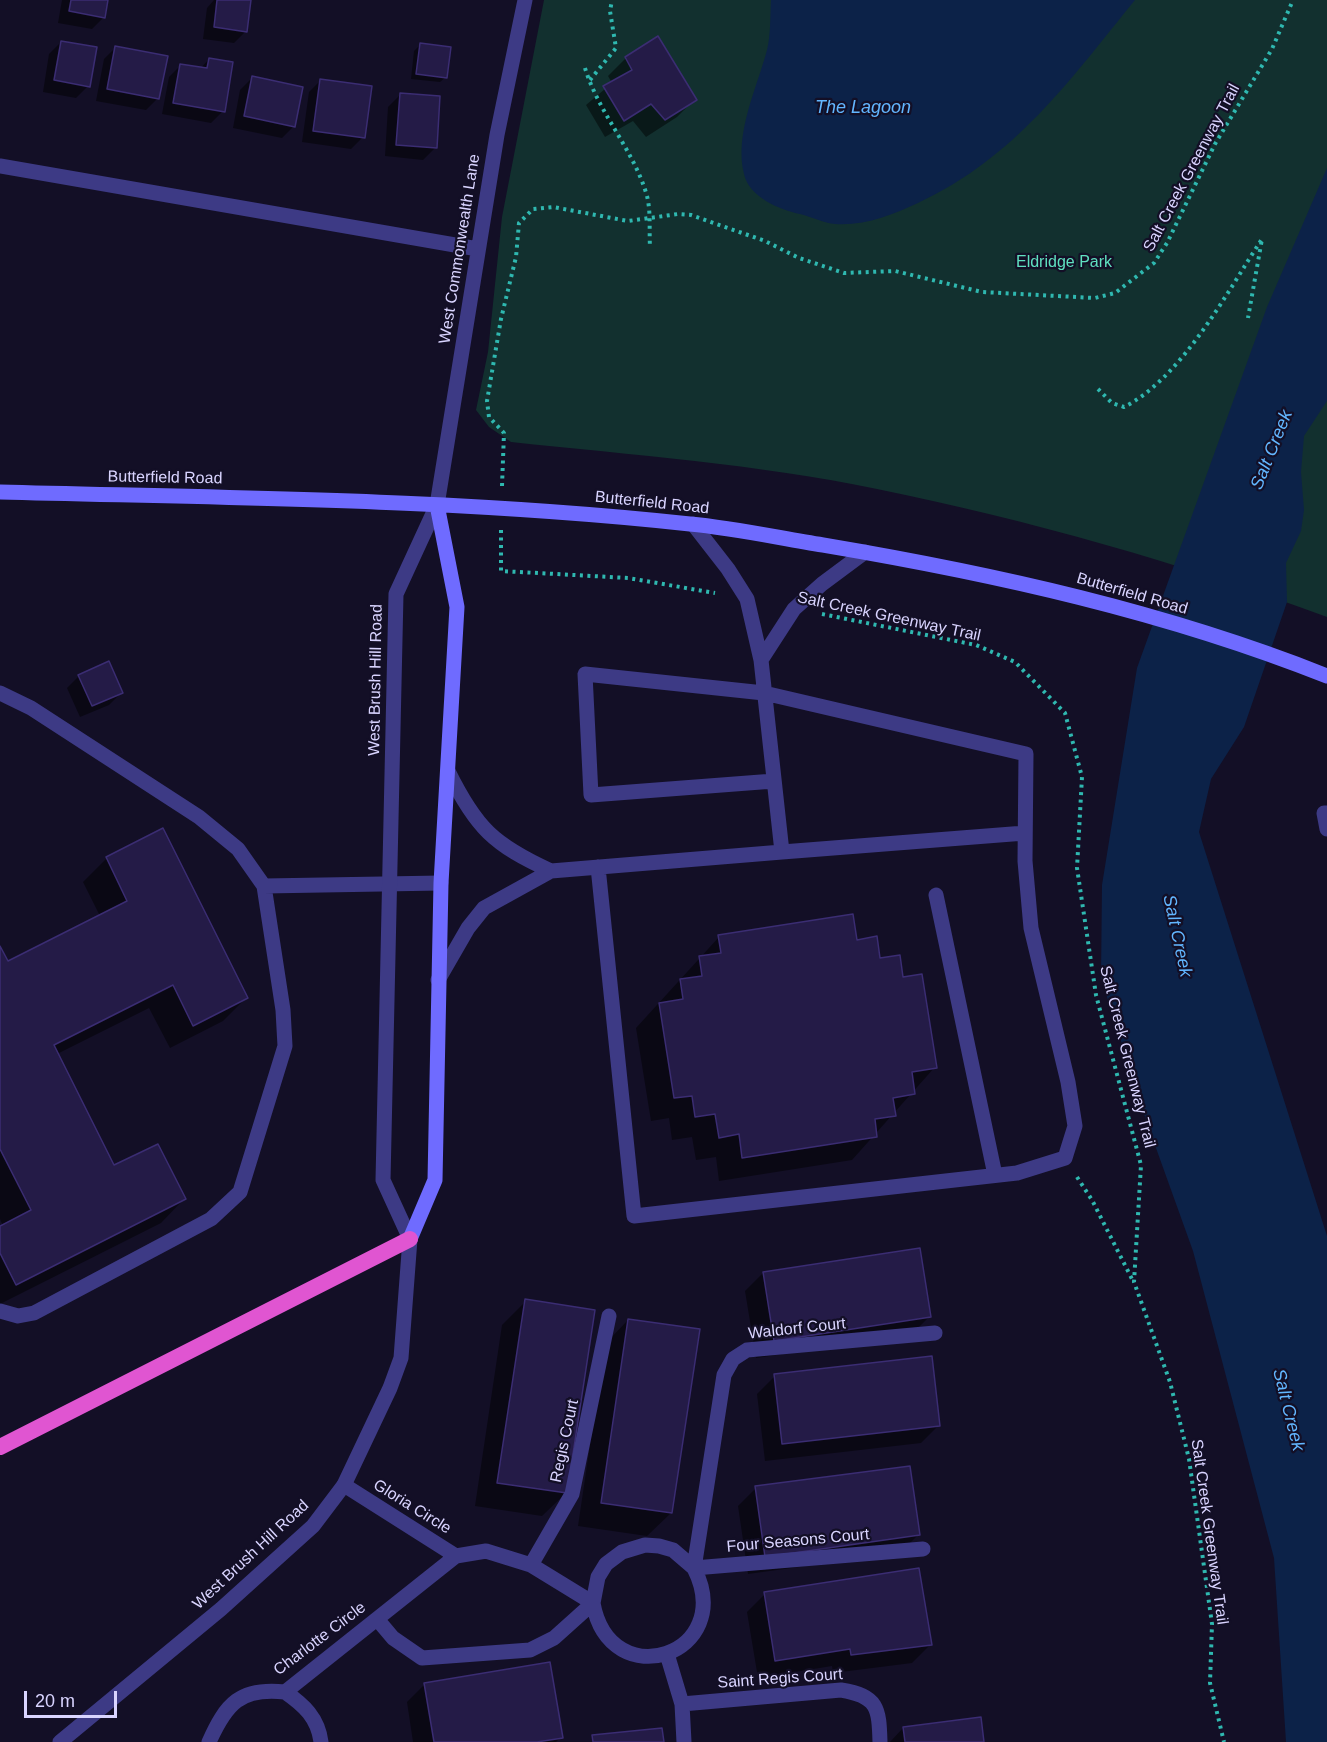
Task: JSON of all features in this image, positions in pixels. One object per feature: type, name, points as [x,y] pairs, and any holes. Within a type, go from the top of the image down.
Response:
[{"type":"highway","points":[[0,1447],[411,1239]]},
{"type":"main road","name":"Butterfield Road","points":[[0,492],[339,500],[693,524],[865,552],[1125,608],[1327,676]]},
{"type":"main road","name":"West Brush Hill Road","points":[[411,1239],[435,1180],[441,884],[457,606],[437,505]]},
{"type":"street","name":"West Commonwealth Lane","points":[[437,505],[497,135],[525,0]]},
{"type":"street","points":[[0,166],[478,249]]},
{"type":"street","name":"West Brush Hill Road","points":[[60,1742],[221,1609],[314,1526],[344,1485],[402,1358],[411,1239],[383,1180],[396,594],[437,505]]},
{"type":"street","points":[[693,524],[729,569],[747,599],[761,660],[782,852]]},
{"type":"street","points":[[761,660],[794,609],[822,584],[865,552]]},
{"type":"street","points":[[598,867],[634,1216],[1017,1173],[1065,1158],[1075,1126],[1068,1082],[1031,928],[1025,861],[1026,754],[764,693],[585,674],[591,795],[774,781]]},
{"type":"street","points":[[0,693],[31,708],[199,817],[238,849],[264,886],[283,1010],[285,1046],[240,1192],[211,1219],[34,1313],[18,1316],[0,1311]]},
{"type":"street","points":[[448,771],[466,808],[489,836],[521,857],[551,871]]},
{"type":"street","points":[[1327,813],[1324,813],[1327,829]]},
{"type":"street","points":[[438,980],[468,928],[484,908],[551,871],[1025,833]]},
{"type":"street","points":[[264,886],[441,884]]},
{"type":"street","points":[[936,895],[995,1175]]},
{"type":"street","name":"Regis Court","points":[[531,1565],[572,1494],[609,1316]]},
{"type":"street","name":"Waldorf Court","points":[[694,1568],[724,1376],[733,1359],[747,1350],[935,1333]]},
{"type":"street","name":"Gloria Circle","points":[[344,1485],[456,1556],[486,1551],[531,1565],[593,1603]]},
{"type":"street","points":[[645,1545],[673,1550],[694,1568],[705,1597],[704,1612],[692,1638],[667,1654],[651,1657],[623,1651],[602,1630],[593,1603],[598,1576],[617,1554],[645,1545]]},
{"type":"street","name":"Four Seasons Court","points":[[694,1568],[923,1549]]},
{"type":"street","name":"Charlotte Circle","points":[[209,1742],[219,1719],[239,1698],[267,1690],[285,1692],[456,1556]]},
{"type":"street","points":[[377,1619],[399,1644],[422,1658],[530,1650],[554,1638],[593,1603]]},
{"type":"street","points":[[667,1654],[682,1704],[684,1742]]},
{"type":"street","name":"Saint Regis Court","points":[[682,1704],[841,1690],[861,1693],[874,1704],[879,1718],[880,1742]]},
{"type":"street","points":[[285,1692],[311,1713],[318,1726],[321,1742]]},
{"type":"path","points":[[589,81],[616,48],[610,11],[612,0]]},
{"type":"path","name":"Salt Creek Greenway Trail","points":[[504,433],[489,417],[487,401],[523,217],[533,209],[553,207],[628,221],[649,220],[678,214],[691,215],[765,241],[800,258],[844,273],[896,271],[982,292],[1095,298],[1115,293],[1134,281],[1154,262],[1167,243],[1220,134],[1272,50],[1293,0]]},
{"type":"path","points":[[585,68],[605,116],[640,176],[647,198],[650,247]]},
{"type":"path","points":[[1098,389],[1112,403],[1124,407],[1135,402],[1180,361],[1262,239],[1248,318]]},
{"type":"path","points":[[501,571],[628,578],[747,599]]},
{"type":"path","name":"Salt Creek Greenway Trail","points":[[794,609],[976,645],[1015,662],[1065,713],[1082,777],[1077,868],[1096,995],[1141,1165],[1134,1282],[1170,1382],[1189,1459],[1212,1624],[1210,1683],[1224,1742]]},
{"type":"path","points":[[1065,1158],[1092,1200],[1134,1282]]},
{"type":"green space","name":"Eldridge Park","points":[[544,0],[1327,0],[1327,617],[1272,597],[1104,544],[934,501],[786,473],[511,442],[489,427],[476,410],[488,352],[502,217]]},
{"type":"water","name":"The Lagoon","points":[[771,0],[1135,0],[1038,115],[984,163],[953,184],[918,203],[878,219],[835,224],[775,206],[752,189],[744,174],[742,143],[744,127],[767,50]]},
{"type":"water","name":"Salt Creek","points":[[1327,168],[1327,401],[1304,436],[1301,472],[1304,510],[1301,531],[1286,563],[1287,602],[1244,727],[1211,779],[1199,832],[1327,1236],[1327,1742],[1286,1742],[1274,1558],[1193,1251],[1147,1123],[1101,978],[1102,885],[1137,668],[1267,307]]},
{"type":"building","points":[[71,0],[108,0],[105,18],[69,11]]},
{"type":"building","points":[[217,0],[251,0],[247,32],[214,27]]},
{"type":"building","points":[[658,36],[697,100],[665,120],[651,104],[624,121],[603,86],[632,70],[625,57]]},
{"type":"building","points":[[61,41],[97,47],[90,87],[54,80]]},
{"type":"building","points":[[420,43],[451,47],[447,78],[416,74]]},
{"type":"building","points":[[115,46],[168,56],[159,99],[107,89]]},
{"type":"building","points":[[209,58],[233,62],[225,112],[173,103],[180,64],[207,68]]},
{"type":"building","points":[[252,76],[303,87],[295,127],[244,116]]},
{"type":"building","points":[[320,79],[372,86],[365,138],[313,131]]},
{"type":"building","points":[[400,93],[440,96],[437,148],[396,145]]},
{"type":"building","points":[[109,661],[123,693],[92,706],[78,675]]},
{"type":"building","points":[[163,828],[248,998],[193,1026],[173,985],[54,1045],[114,1165],[158,1144],[186,1199],[16,1285],[0,1253],[0,1226],[31,1210],[0,1149],[0,946],[8,961],[127,901],[106,857]]},
{"type":"building","points":[[853,914],[857,940],[877,936],[880,958],[900,955],[903,977],[922,974],[937,1068],[912,1072],[915,1094],[893,1098],[896,1116],[875,1119],[877,1137],[742,1158],[739,1134],[719,1138],[715,1114],[695,1117],[692,1096],[674,1098],[659,1003],[683,999],[680,979],[702,976],[699,956],[721,953],[718,935]]},
{"type":"building","points":[[920,1248],[931,1317],[774,1341],[763,1272]]},
{"type":"building","points":[[525,1299],[595,1310],[567,1493],[497,1483]]},
{"type":"building","points":[[628,1319],[700,1329],[672,1513],[601,1503]]},
{"type":"building","points":[[932,1356],[940,1426],[782,1444],[774,1374]]},
{"type":"building","points":[[910,1466],[920,1535],[765,1557],[755,1486]]},
{"type":"building","points":[[919,1568],[932,1645],[851,1655],[850,1649],[775,1661],[764,1592]]},
{"type":"building","points":[[550,1662],[563,1738],[537,1742],[434,1742],[424,1683]]},
{"type":"building","points":[[981,1717],[984,1742],[905,1742],[903,1727]]},
{"type":"building","points":[[662,1728],[664,1742],[593,1742],[592,1735]]}]
